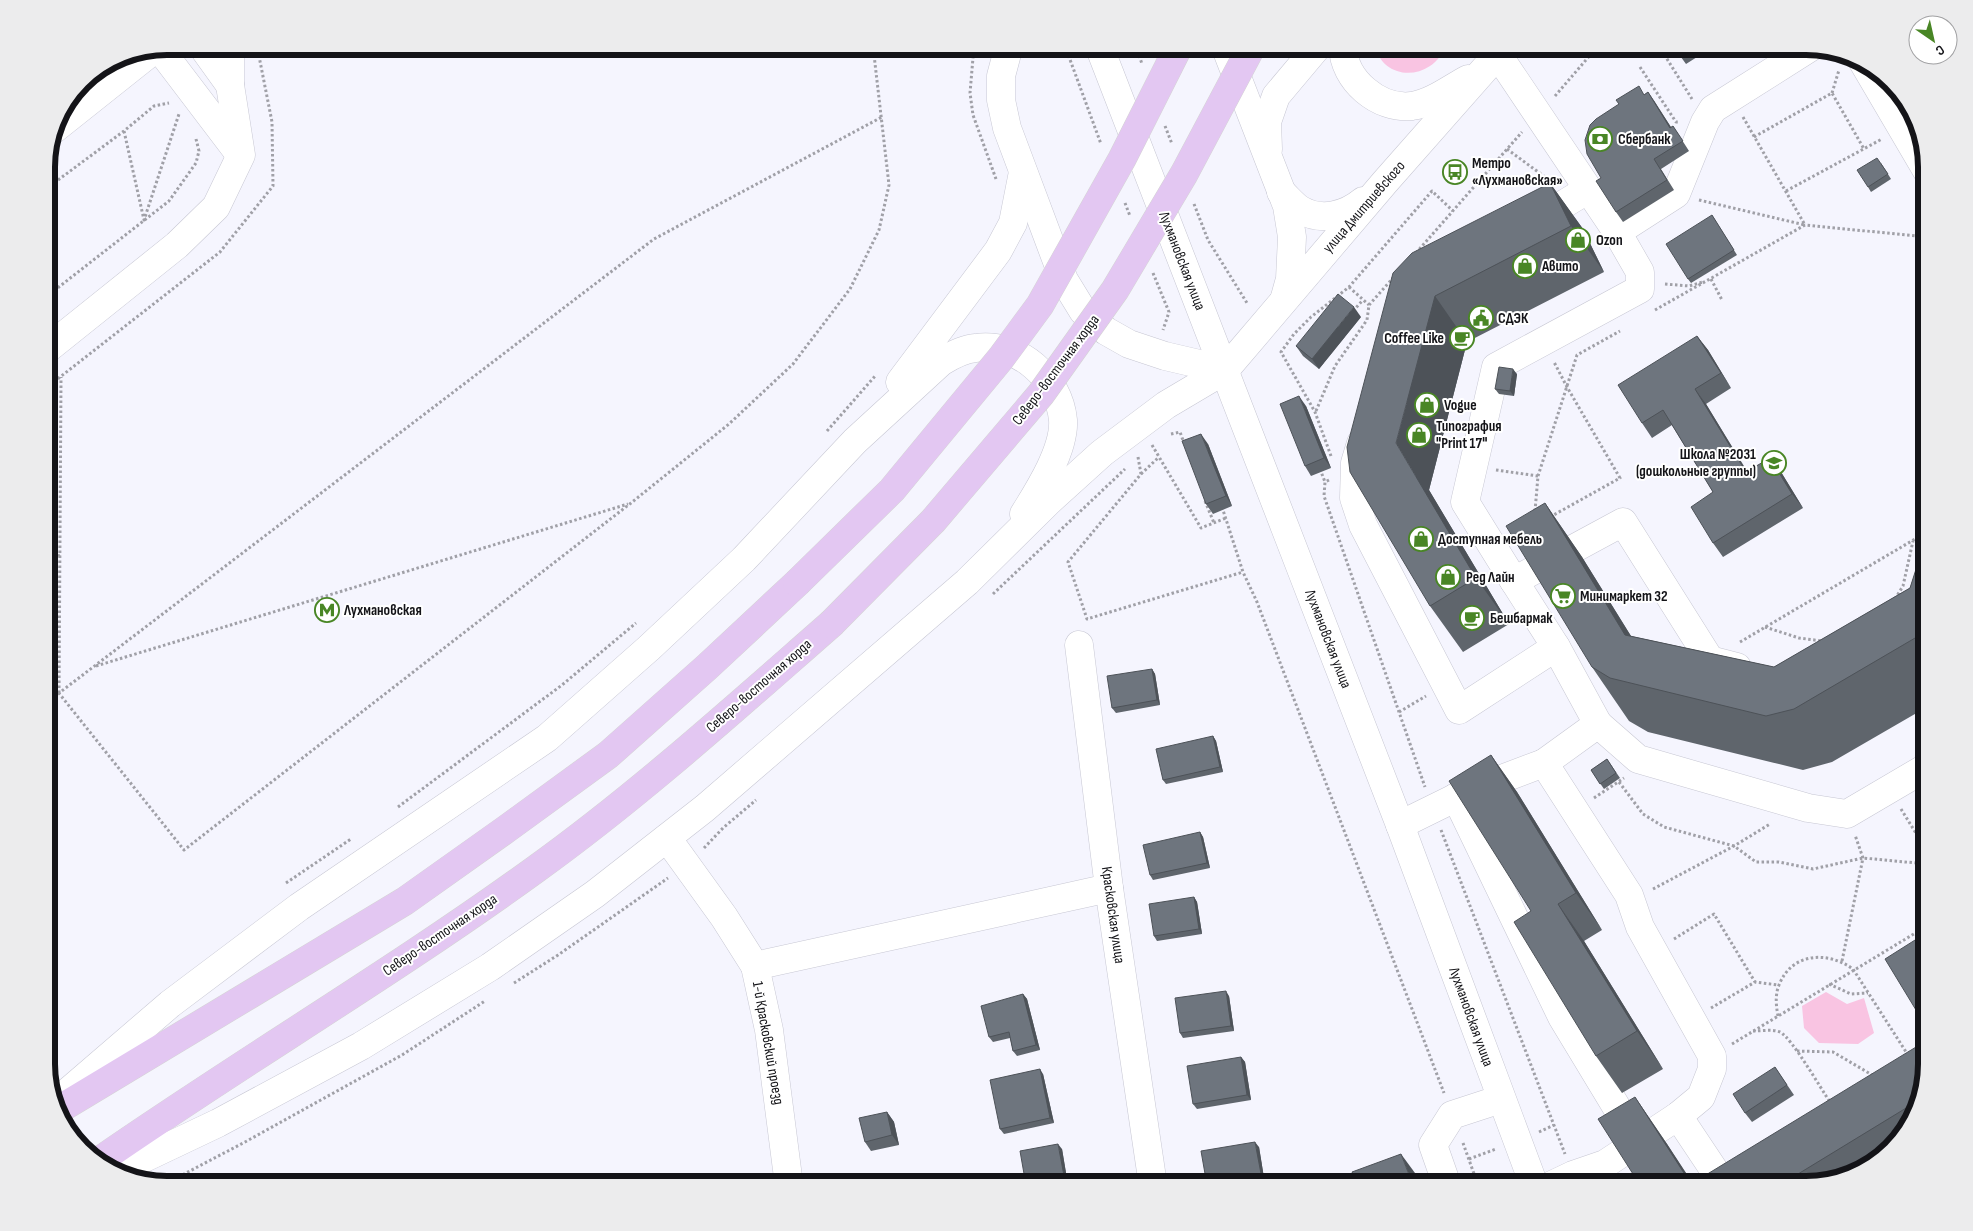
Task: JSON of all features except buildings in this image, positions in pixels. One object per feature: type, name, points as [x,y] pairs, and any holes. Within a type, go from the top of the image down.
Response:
[{"type":"highway","points":[[64,1106],[405,901],[505,830],[608,755],[707,667],[797,583],[892,490],[1001,358],[1040,305],[1122,159],[1174,55]]},
{"type":"highway","name":"Северо-восточная хорда","points":[[105,1157],[160,1118],[428,944],[537,869],[638,792],[831,624],[933,521],[1041,394],[1115,290],[1184,174],[1247,55]]},
{"type":"street","points":[[164,55],[241,155]]},
{"type":"street","points":[[208,55],[230,85]]},
{"type":"street","points":[[55,343],[177,245],[216,207],[241,155],[230,85],[230,55]]},
{"type":"street","points":[[1007,55],[1001,76],[1001,100],[1007,128],[1064,280],[1083,311],[1106,331],[1129,344],[1164,356],[1224,370]]},
{"type":"street","name":"Лухмановская улица","points":[[1103,55],[1400,826],[1531,1176]]},
{"type":"street","points":[[1228,55],[1286,206],[1292,238],[1290,279],[1285,298]]},
{"type":"street","points":[[1268,160],[1267,122],[1276,96],[1310,55]]},
{"type":"street","points":[[1345,55],[1346,63],[1361,87],[1378,100],[1411,106],[1425,102],[1497,56],[1538,115],[1580,194],[1617,232],[1640,272],[1640,289],[1496,367],[1466,502],[1556,647],[1598,724],[1638,759],[1646,762],[1800,806],[1847,814],[1918,772]]},
{"type":"street","points":[[1617,232],[1676,194],[1705,122],[1713,109],[1799,55]]},
{"type":"street","name":"улица Дмитриевского","points":[[1002,549],[1076,476],[1132,429],[1166,405],[1224,370],[1385,182],[1497,56]]},
{"type":"street","points":[[66,120],[146,57]]},
{"type":"street","points":[[1854,66],[1902,128],[1917,156]]},
{"type":"street","points":[[855,441],[998,251],[1013,223],[1023,172]]},
{"type":"street","points":[[1281,192],[1301,210],[1325,217],[1335,216],[1355,208],[1385,182]]},
{"type":"street","points":[[1516,234],[1580,194]]},
{"type":"street","points":[[61,1098],[170,1004],[299,907],[547,738],[649,648],[744,559],[855,441],[941,362],[957,352],[976,348],[996,348],[1015,354],[1043,373],[1056,396],[1063,421],[1061,438],[1056,454],[1033,499],[1002,549],[967,582],[744,776],[595,894],[490,967],[361,1046],[218,1123],[125,1167]]},
{"type":"street","points":[[1368,416],[1356,463],[1354,498],[1363,526],[1459,710],[1556,647]]},
{"type":"street","points":[[1514,581],[1623,522],[1710,660],[1758,673]]},
{"type":"street","name":"Красковская улица","points":[[1079,645],[1109,888],[1152,1176]]},
{"type":"street","points":[[1400,826],[1445,803],[1544,763],[1598,724]]},
{"type":"street","points":[[1544,763],[1631,901],[1640,927],[1712,1056],[1712,1069],[1701,1096],[1678,1116],[1638,1142],[1609,1175]]},
{"type":"street","points":[[1445,803],[1562,1017],[1638,1142]]},
{"type":"street","name":"1-й Красковский проезд","points":[[667,838],[724,917],[755,966],[769,1030],[788,1176]]},
{"type":"street","points":[[755,966],[1109,888]]},
{"type":"street","points":[[1444,1176],[1433,1145],[1452,1115],[1501,1099]]},
{"type":"street","points":[[1678,1116],[1718,1176]]},
{"type":"path","points":[[55,688],[184,850],[631,504],[729,424],[793,364],[850,288],[880,230],[889,185],[874,55]]},
{"type":"path","points":[[973,55],[970,93],[973,115],[998,184]]},
{"type":"path","points":[[1414,254],[1590,55]]},
{"type":"path","points":[[1665,55],[1705,122]]},
{"type":"path","points":[[1754,137],[1832,94],[1851,65]]},
{"type":"path","points":[[1640,67],[1676,122],[1705,122]]},
{"type":"path","points":[[1832,94],[1864,149]]},
{"type":"path","points":[[1731,97],[1805,225]]},
{"type":"path","points":[[55,182],[154,106],[166,103],[174,104]]},
{"type":"path","points":[[144,220],[182,106]]},
{"type":"path","points":[[55,696],[654,239],[882,117]]},
{"type":"path","points":[[1786,191],[1902,128]]},
{"type":"path","points":[[124,131],[144,220]]},
{"type":"path","points":[[55,290],[170,201],[196,162],[199,152],[195,135]]},
{"type":"path","points":[[1508,150],[1580,194]]},
{"type":"path","points":[[1331,456],[1315,412],[1279,351],[1311,317],[1349,287],[1432,191],[1453,211]]},
{"type":"path","points":[[1676,194],[1805,225],[1918,236]]},
{"type":"path","points":[[1652,312],[1805,225]]},
{"type":"path","points":[[1315,412],[1335,366],[1367,320],[1369,305],[1395,276]]},
{"type":"path","points":[[1640,282],[1689,286],[1711,279]]},
{"type":"path","points":[[1711,279],[1722,300]]},
{"type":"path","points":[[1349,287],[1369,305]]},
{"type":"path","points":[[1348,318],[1362,300]]},
{"type":"path","points":[[1534,518],[1538,476],[1577,355],[1627,326]]},
{"type":"path","points":[[1542,522],[1620,478],[1567,387],[1544,341]]},
{"type":"path","points":[[822,437],[877,374]]},
{"type":"path","points":[[55,381],[61,376],[59,693]]},
{"type":"path","points":[[1180,432],[1186,450]]},
{"type":"path","points":[[1152,444],[1200,528],[1226,518]]},
{"type":"path","points":[[1138,457],[1141,474]]},
{"type":"path","points":[[1159,457],[1141,474],[1068,562],[1087,619],[1243,572]]},
{"type":"path","points":[[1318,463],[1326,482],[1324,496],[1398,712],[1445,803],[1562,1176]]},
{"type":"path","points":[[1474,466],[1538,476]]},
{"type":"path","points":[[1326,482],[1332,478]]},
{"type":"path","points":[[1203,496],[1214,523]]},
{"type":"path","points":[[1220,501],[1243,572],[1257,602],[1475,1176]]},
{"type":"path","points":[[92,668],[631,504]]},
{"type":"path","points":[[1710,660],[1918,537]]},
{"type":"path","points":[[1894,601],[1902,586],[1913,540]]},
{"type":"path","points":[[55,559],[60,555]]},
{"type":"path","points":[[392,812],[562,686],[637,622]]},
{"type":"path","points":[[1766,627],[1799,638],[1830,641]]},
{"type":"path","points":[[1398,712],[1446,684]]},
{"type":"path","points":[[1574,810],[1619,782],[1646,762]]},
{"type":"path","points":[[1619,782],[1643,814],[1664,828],[1734,846],[1756,862],[1779,862],[1813,869],[1863,858],[1918,863]]},
{"type":"path","points":[[1889,789],[1918,836]]},
{"type":"path","points":[[1631,901],[1734,846],[1800,806]]},
{"type":"path","points":[[1842,961],[1863,858],[1847,814]]},
{"type":"path","points":[[282,887],[296,875],[354,837]]},
{"type":"path","points":[[1654,951],[1714,914],[1755,982]]},
{"type":"path","points":[[1712,1056],[1918,931]]},
{"type":"path","points":[[1778,1016],[1776,1000],[1778,985],[1786,972],[1798,962],[1812,957],[1828,957],[1842,961],[1853,969],[1898,1037],[1912,1063]]},
{"type":"path","points":[[1692,1019],[1755,982],[1778,985]]},
{"type":"path","points":[[1829,984],[1852,994],[1868,993]]},
{"type":"path","points":[[1753,1031],[1771,1030],[1782,1033],[1796,1050],[1832,1104]]},
{"type":"path","points":[[1796,1050],[1833,1052],[1881,1080]]},
{"type":"shaded area","points":[[1378,55],[1441,55],[1430,66],[1422,70],[1405,73],[1397,71],[1383,62]]},
{"type":"shaded area","points":[[1826,992],[1847,1004],[1864,998],[1874,1033],[1858,1044],[1819,1043],[1804,1028],[1802,1006]]},
{"type":"place","name":"Сбербанк","points":[[1600,139]]},
{"type":"place","name":"Метро «Лухмановская»","points":[[1455,172]]},
{"type":"place","name":"Ozon","points":[[1578,240]]},
{"type":"place","name":"Авито","points":[[1525,266]]},
{"type":"place","name":"СДЭК","points":[[1481,318]]},
{"type":"place","name":"Coffee Like","points":[[1462,338]]},
{"type":"place","name":"Vogue","points":[[1427,405]]},
{"type":"place","name":"Типография \"Print 17\"","points":[[1419,435]]},
{"type":"place","name":"Школа №2031 (дошкольные группы)","points":[[1774,463]]},
{"type":"place","name":"Доступная мебель","points":[[1421,539]]},
{"type":"place","name":"Ред Лайн","points":[[1448,577]]},
{"type":"place","name":"Минимаркет 32","points":[[1563,596]]},
{"type":"place","name":"Лухмановская","points":[[327,610]]},
{"type":"place","name":"Бешбармак","points":[[1472,618]]}]
